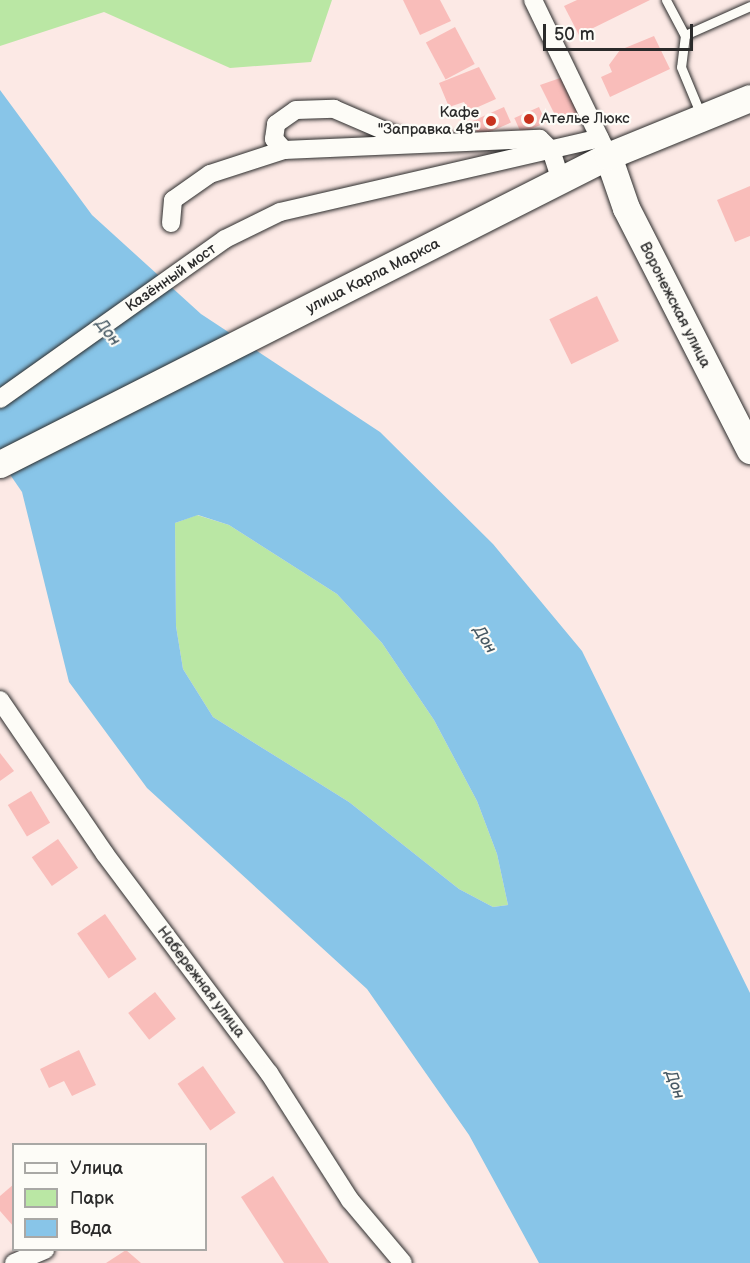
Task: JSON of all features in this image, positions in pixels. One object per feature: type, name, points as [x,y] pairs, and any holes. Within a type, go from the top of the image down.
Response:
[{"type":"main road","name":"улица Карла Маркса","points":[[0,464],[561,180],[604,147],[702,117],[750,98]]},
{"type":"main road","name":"Воронежская улица","points":[[604,147],[626,208],[750,450]]},
{"type":"street","points":[[533,0],[604,147]]},
{"type":"street","points":[[284,150],[274,139],[276,124],[296,110],[334,109],[415,144]]},
{"type":"street","points":[[171,223],[173,200],[210,174],[284,150],[540,139],[551,150],[561,180]]},
{"type":"street","name":"улица Карла Маркса","points":[[225,239],[280,212],[551,150],[604,147]]},
{"type":"street","name":"Казённый мост","points":[[0,399],[225,239]]},
{"type":"street","name":"Набережная улица","points":[[0,699],[105,854],[269,1073],[350,1200],[403,1263]]},
{"type":"street","points":[[14,1263],[43,1251]]},
{"type":"lane","points":[[666,0],[685,34],[681,67],[702,117]]},
{"type":"lane","points":[[685,34],[750,6]]},
{"type":"green space","points":[[0,0],[332,0],[311,62],[230,68],[104,12],[0,46]]},
{"type":"green space","points":[[197,515],[229,525],[337,594],[382,643],[434,720],[477,801],[497,854],[508,905],[493,907],[459,889],[349,802],[213,717],[183,669],[176,626],[175,523]]},
{"type":"water","name":"Дон","points":[[0,90],[92,215],[201,314],[380,432],[493,544],[582,651],[750,993],[750,1263],[539,1263],[469,1135],[367,989],[147,788],[69,682],[22,492],[0,460]],"holes":[[[198,515],[229,525],[337,594],[382,643],[434,720],[477,801],[497,854],[508,905],[493,907],[459,889],[349,802],[213,717],[183,669],[176,626],[175,523]]]},
{"type":"building","points":[[403,0],[440,0],[451,21],[420,35]]},
{"type":"building","points":[[577,0],[650,0],[579,35],[564,6]]},
{"type":"building","points":[[455,27],[475,64],[446,80],[426,42]]},
{"type":"building","points":[[654,36],[670,69],[610,97],[601,77],[612,72],[609,65],[620,50]]},
{"type":"building","points":[[479,67],[496,99],[469,111],[464,102],[449,107],[439,83]]},
{"type":"building","points":[[566,76],[586,113],[559,123],[540,85]]},
{"type":"building","name":"Кафе \"Заправка 48\"","points":[[504,107],[511,123],[479,137],[472,121]]},
{"type":"building","name":"Ателье Люкс","points":[[539,107],[546,123],[521,134],[514,118]]},
{"type":"building","points":[[750,186],[750,236],[735,242],[717,200]]},
{"type":"building","points":[[597,296],[619,341],[571,364],[549,319]]},
{"type":"building","points":[[0,753],[14,771],[0,781]]},
{"type":"building","points":[[31,791],[50,823],[27,837],[8,805]]},
{"type":"building","points":[[58,839],[78,868],[52,886],[32,857]]},
{"type":"building","points":[[105,914],[137,959],[109,979],[77,934]]},
{"type":"building","points":[[155,992],[176,1019],[149,1040],[128,1013]]},
{"type":"building","points":[[79,1050],[96,1085],[72,1096],[64,1081],[49,1088],[40,1069]]},
{"type":"building","points":[[203,1066],[236,1113],[210,1130],[178,1084]]},
{"type":"building","points":[[273,1176],[329,1263],[284,1263],[241,1197]]},
{"type":"building","points":[[12,1186],[12,1225],[0,1211],[0,1196]]},
{"type":"building","points":[[127,1251],[141,1263],[106,1263]]},
{"type":"place","name":"Ателье Люкс","points":[[529,119]]},
{"type":"place","name":"Кафе \"Заправка 48\"","points":[[491,121]]}]
